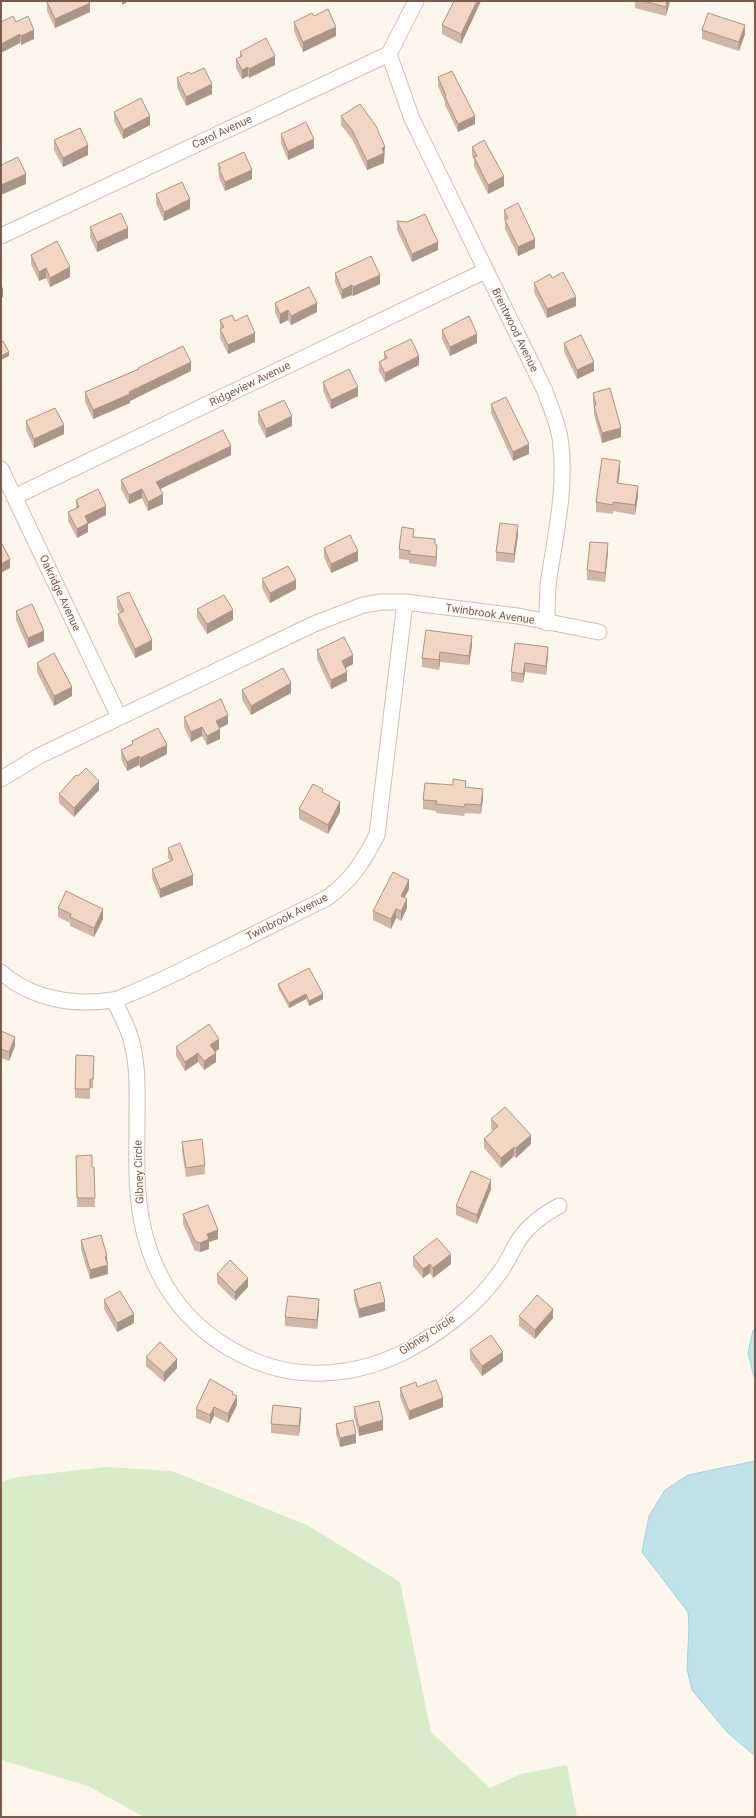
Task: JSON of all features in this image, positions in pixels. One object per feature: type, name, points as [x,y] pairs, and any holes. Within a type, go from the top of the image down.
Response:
[{"type":"street","points":[[389,54],[416,1]]},
{"type":"street","name":"Carol Avenue","points":[[1,236],[389,54]]},
{"type":"street","name":"Brentwood Avenue","points":[[389,54],[412,119],[544,389],[557,422],[560,439],[561,488],[549,578],[547,623]]},
{"type":"street","name":"Ridgeview Avenue","points":[[14,497],[485,270]]},
{"type":"street","name":"Oakridge Avenue","points":[[1,469],[119,717]]},
{"type":"street","name":"Twinbrook Avenue","points":[[1,779],[39,756],[119,717],[314,624],[363,605],[381,602],[405,602],[518,616],[547,623],[599,632]]},
{"type":"street","name":"Twinbrook Avenue","points":[[1,972],[12,982],[28,991],[46,997],[64,1000],[99,1002],[114,1000],[155,983],[327,898],[342,888],[363,862],[377,835],[405,602]]},
{"type":"street","name":"Gibney Circle","points":[[114,1000],[130,1033],[134,1053],[136,1075],[138,1193],[147,1244],[157,1271],[172,1296],[196,1323],[212,1338],[237,1353],[270,1366],[292,1371],[320,1373],[356,1369],[377,1363],[404,1352],[440,1329],[463,1312],[479,1297],[499,1275],[520,1238],[530,1226],[542,1216],[559,1206]]},
{"type":"green space","points":[[106,1467],[172,1471],[307,1525],[400,1582],[431,1732],[490,1788],[521,1774],[567,1765],[577,1817],[144,1817],[88,1786],[1,1760],[1,1482],[17,1477]]},
{"type":"water","points":[[755,1328],[755,1381],[748,1353],[753,1330]]},
{"type":"water","points":[[755,1461],[755,1756],[727,1732],[692,1690],[687,1669],[689,1627],[688,1612],[642,1552],[649,1516],[665,1490],[688,1475]]},
{"type":"building","points":[[89,1],[90,3],[55,19],[47,2]]},
{"type":"building","points":[[454,1],[477,1],[461,34],[442,25]]},
{"type":"building","points":[[643,1],[667,1],[666,7]]},
{"type":"building","points":[[328,9],[336,27],[303,42],[294,22],[312,13],[314,16]]},
{"type":"building","points":[[708,13],[745,25],[739,42],[702,30]]},
{"type":"building","points":[[13,16],[16,22],[28,16],[34,30],[21,36],[20,34],[1,44],[1,22]]},
{"type":"building","points":[[266,38],[275,56],[249,69],[248,67],[242,70],[236,59],[242,56],[240,52]]},
{"type":"building","points":[[204,68],[212,84],[186,97],[177,78],[189,72],[191,74]]},
{"type":"building","points":[[452,71],[475,116],[458,124],[445,97],[446,96],[438,77]]},
{"type":"building","points":[[141,98],[150,116],[123,130],[114,112]]},
{"type":"building","points":[[360,104],[376,126],[385,147],[382,148],[384,153],[367,161],[352,130],[341,116]]},
{"type":"building","points":[[306,122],[314,139],[288,151],[281,134]]},
{"type":"building","points":[[80,128],[88,145],[63,158],[54,140]]},
{"type":"building","points":[[484,140],[504,176],[488,185],[474,157],[477,156],[472,147]]},
{"type":"building","points":[[244,152],[252,170],[225,182],[219,169],[221,168],[218,164]]},
{"type":"building","points":[[18,157],[26,174],[1,185],[1,165]]},
{"type":"building","points":[[182,182],[190,199],[164,212],[156,194]]},
{"type":"building","points":[[518,203],[535,239],[518,247],[505,220],[508,218],[504,210]]},
{"type":"building","points":[[121,213],[128,228],[97,242],[90,227]]},
{"type":"building","points":[[425,214],[438,242],[412,254],[406,241],[407,240],[397,221],[407,222]]},
{"type":"building","points":[[57,241],[70,267],[50,278],[46,268],[39,272],[31,255]]},
{"type":"building","points":[[371,256],[380,275],[353,287],[352,285],[342,290],[335,273]]},
{"type":"building","points":[[563,272],[576,297],[547,309],[534,283],[550,274],[552,278]]},
{"type":"building","points":[[309,287],[317,303],[291,316],[288,310],[280,314],[275,303]]},
{"type":"building","points":[[232,315],[235,321],[247,315],[255,333],[228,345],[220,329],[224,327],[220,320]]},
{"type":"building","points":[[469,316],[477,334],[450,347],[442,330]]},
{"type":"building","points":[[581,335],[594,362],[577,370],[564,343]]},
{"type":"building","points":[[411,339],[419,356],[385,373],[379,362],[387,358],[384,352]]},
{"type":"building","points":[[3,341],[9,352],[1,356],[1,342]]},
{"type":"building","points":[[183,346],[191,362],[129,392],[130,394],[93,410],[85,392],[139,369],[138,368]]},
{"type":"building","points":[[349,369],[358,387],[331,400],[323,382]]},
{"type":"building","points":[[610,388],[621,428],[602,433],[594,406],[596,405],[593,393]]},
{"type":"building","points":[[506,397],[529,444],[513,452],[491,404]]},
{"type":"building","points":[[284,400],[292,416],[266,429],[258,412]]},
{"type":"building","points":[[55,408],[64,425],[34,439],[26,421]]},
{"type":"building","points":[[223,430],[231,446],[156,482],[163,494],[148,502],[142,489],[129,495],[121,480]]},
{"type":"building","points":[[602,458],[620,461],[617,483],[638,486],[635,505],[613,502],[613,505],[596,502]]},
{"type":"building","points":[[98,489],[106,506],[85,516],[88,523],[77,529],[68,512],[79,507],[76,500]]},
{"type":"building","points":[[500,523],[518,525],[514,554],[496,552]]},
{"type":"building","points":[[402,527],[414,529],[413,537],[435,539],[435,544],[437,545],[436,557],[409,554],[410,551],[399,549]]},
{"type":"building","points":[[350,535],[358,551],[331,564],[324,548]]},
{"type":"building","points":[[1,542],[10,559],[1,564]]},
{"type":"building","points":[[590,542],[608,543],[605,573],[587,570]]},
{"type":"building","points":[[288,566],[296,580],[270,593],[262,579]]},
{"type":"building","points":[[129,592],[152,640],[135,649],[118,614],[124,611],[117,597]]},
{"type":"building","points":[[224,595],[233,610],[207,624],[197,609]]},
{"type":"building","points":[[32,604],[44,631],[28,638],[16,611]]},
{"type":"building","points":[[426,630],[472,636],[469,656],[440,652],[439,660],[422,658]]},
{"type":"building","points":[[344,637],[353,655],[342,661],[347,672],[331,680],[317,650]]},
{"type":"building","points":[[515,643],[548,647],[546,666],[525,663],[523,674],[511,672]]},
{"type":"building","points":[[54,653],[72,687],[54,696],[37,663]]},
{"type":"building","points":[[283,668],[291,683],[251,706],[242,690]]},
{"type":"building","points":[[221,699],[228,715],[216,721],[220,729],[207,736],[202,727],[191,732],[184,717]]},
{"type":"building","points":[[158,728],[167,745],[140,758],[139,756],[127,762],[121,750],[133,744],[132,741]]},
{"type":"building","points":[[86,768],[99,781],[74,808],[59,794],[76,775],[78,776]]},
{"type":"building","points":[[453,779],[466,781],[465,787],[483,789],[481,805],[465,804],[464,807],[436,804],[437,801],[423,800],[425,783],[453,785]]},
{"type":"building","points":[[313,784],[323,789],[322,792],[340,802],[328,825],[299,809]]},
{"type":"building","points":[[180,843],[193,875],[160,889],[152,869],[173,860],[168,848]]},
{"type":"building","points":[[393,872],[409,880],[401,896],[407,899],[401,911],[396,909],[391,919],[373,911]]},
{"type":"building","points":[[66,891],[103,909],[94,928],[70,917],[71,914],[58,908]]},
{"type":"building","points":[[309,968],[323,994],[309,1001],[306,994],[289,1003],[278,984]]},
{"type":"building","points":[[209,1024],[219,1039],[210,1045],[216,1053],[204,1061],[198,1053],[185,1062],[176,1047]]},
{"type":"building","points":[[1,1031],[15,1037],[9,1052],[1,1049]]},
{"type":"building","points":[[76,1055],[94,1056],[93,1079],[90,1079],[90,1089],[75,1089]]},
{"type":"building","points":[[505,1107],[531,1135],[501,1158],[484,1139],[498,1126],[491,1119]]},
{"type":"building","points":[[202,1139],[205,1165],[186,1168],[182,1142]]},
{"type":"building","points":[[92,1155],[95,1198],[77,1198],[76,1156]]},
{"type":"building","points":[[471,1171],[491,1180],[477,1215],[456,1206]]},
{"type":"building","points":[[208,1205],[218,1230],[207,1234],[209,1239],[200,1243],[195,1241],[183,1214]]},
{"type":"building","points":[[101,1235],[108,1265],[90,1270],[81,1240]]},
{"type":"building","points":[[437,1238],[451,1254],[433,1268],[430,1264],[423,1269],[413,1257]]},
{"type":"building","points":[[230,1260],[248,1278],[235,1292],[217,1274]]},
{"type":"building","points":[[380,1282],[385,1302],[359,1309],[354,1290]]},
{"type":"building","points":[[120,1291],[134,1314],[117,1323],[104,1300]]},
{"type":"building","points":[[537,1295],[553,1309],[535,1330],[519,1316]]},
{"type":"building","points":[[288,1296],[319,1299],[317,1320],[285,1317]]},
{"type":"building","points":[[491,1335],[503,1352],[482,1366],[470,1350]]},
{"type":"building","points":[[160,1342],[177,1359],[164,1373],[146,1357]]},
{"type":"building","points":[[210,1379],[233,1392],[232,1394],[237,1396],[228,1414],[214,1407],[210,1415],[196,1409]]},
{"type":"building","points":[[436,1380],[443,1398],[409,1411],[400,1388],[416,1382],[417,1387]]},
{"type":"building","points":[[379,1401],[383,1420],[359,1427],[354,1407]]},
{"type":"building","points":[[273,1405],[301,1408],[299,1426],[271,1424]]},
{"type":"building","points":[[353,1420],[356,1434],[340,1438],[336,1424]]}]
